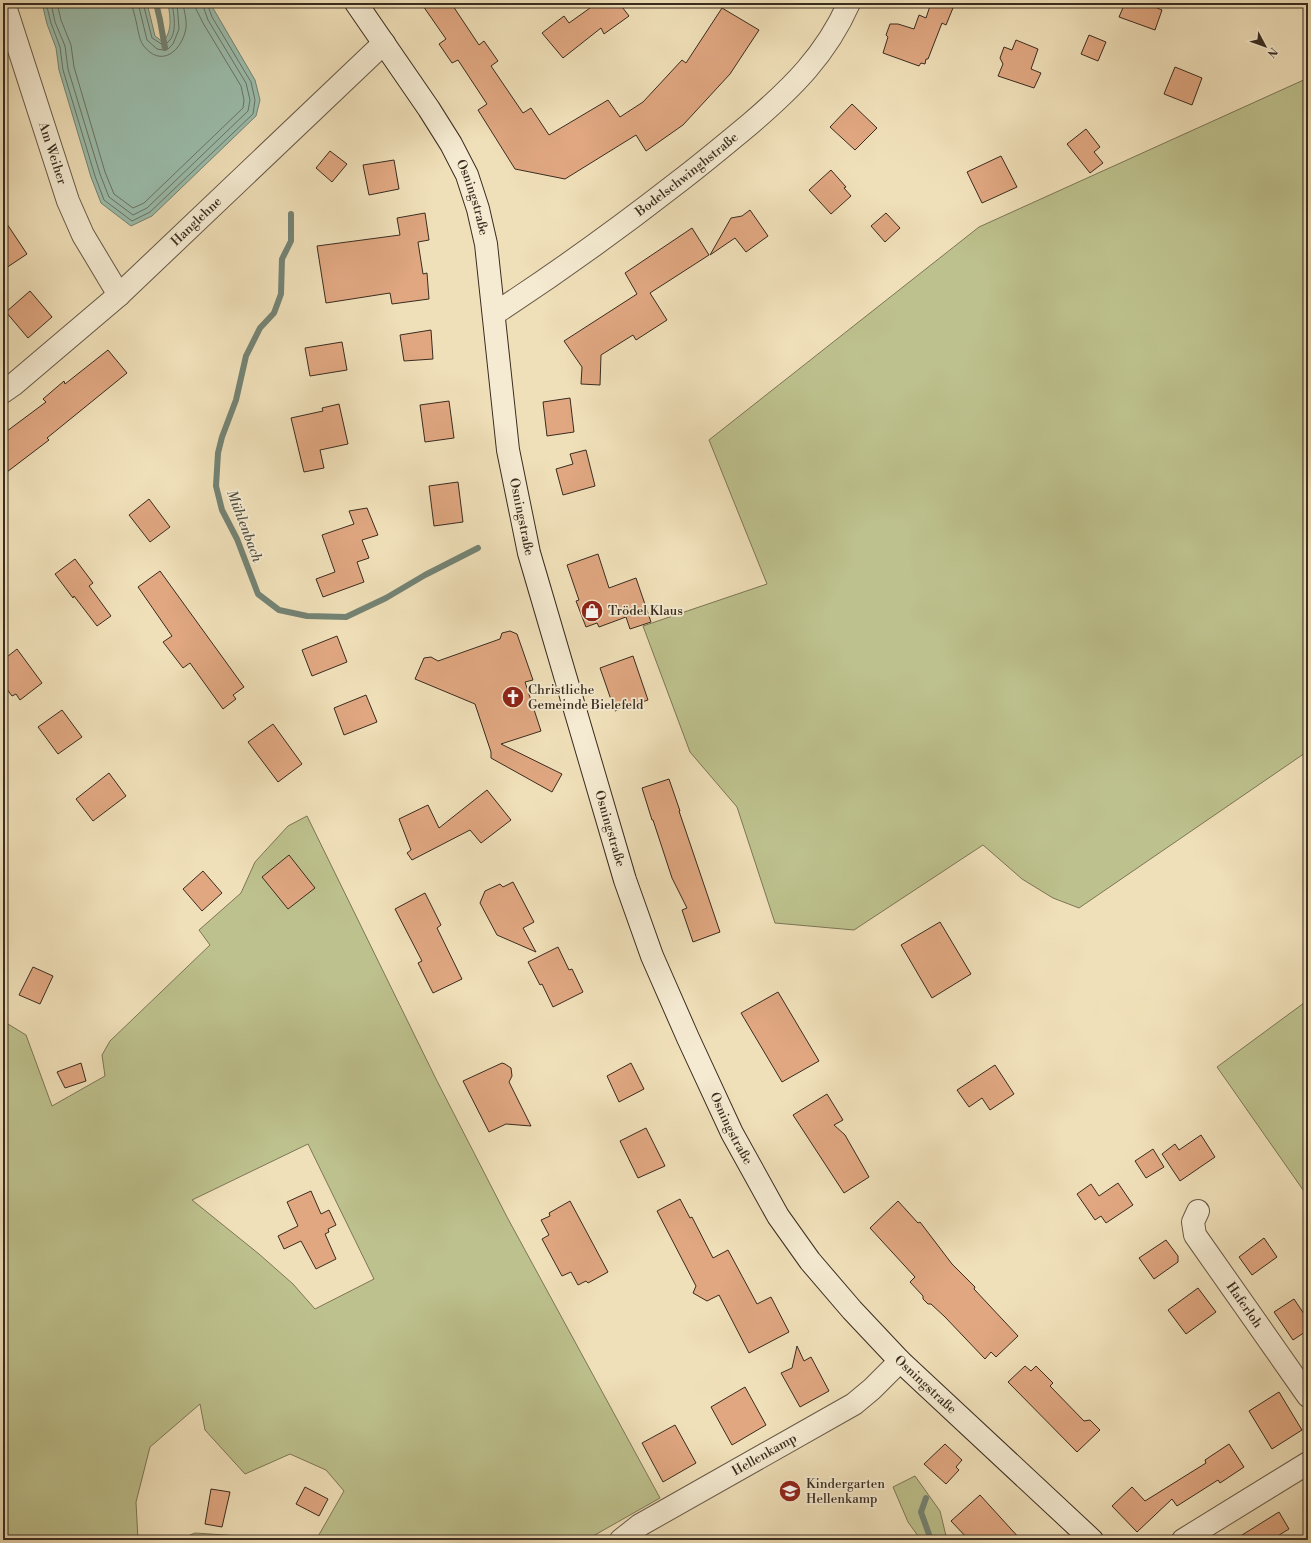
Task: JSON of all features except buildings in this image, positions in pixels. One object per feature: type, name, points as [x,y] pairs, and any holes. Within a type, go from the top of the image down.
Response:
[{"type":"street","name":"Am Weiher","points":[[4,3],[68,201],[83,234],[119,296]]},
{"type":"street","name":"Osningstraße","points":[[356,3],[451,144],[467,175],[478,209],[486,244],[508,450],[529,553],[627,887],[650,949],[688,1038],[732,1133],[778,1216],[817,1270],[852,1310],[900,1361],[1092,1540]]},
{"type":"street","name":"Bodelschwinghstraße","points":[[494,314],[548,278],[645,208],[712,156],[779,98],[803,75],[819,54],[849,3]]},
{"type":"street","name":"Hanglehne","points":[[3,392],[119,296],[384,43]]},
{"type":"street","name":"Haferloh","points":[[1198,1211],[1193,1222],[1195,1234],[1308,1396]]},
{"type":"street","name":"Hellenkamp","points":[[621,1540],[640,1525],[854,1404],[872,1389],[900,1361]]},
{"type":"street","points":[[1183,1540],[1308,1463]]},
{"type":"green space","points":[[1308,78],[1308,751],[1079,908],[1053,898],[1022,879],[983,845],[854,930],[775,923],[737,807],[690,752],[643,626],[767,584],[709,440],[979,227]]},
{"type":"green space","points":[[307,816],[436,1079],[507,1217],[660,1498],[586,1540],[316,1540],[344,1491],[326,1470],[290,1454],[245,1474],[205,1430],[200,1404],[150,1447],[136,1502],[138,1540],[3,1540],[3,1021],[26,1035],[52,1106],[105,1076],[102,1055],[110,1041],[210,945],[199,930],[241,893],[255,862],[288,826]],"holes":[[[308,1144],[374,1279],[315,1309],[293,1284],[259,1254],[192,1200]]]},
{"type":"green space","points":[[1308,1000],[1308,1197],[1217,1067]]},
{"type":"green space","points":[[915,1476],[940,1511],[947,1540],[919,1540],[918,1536],[908,1522],[893,1487]]},
{"type":"green space","points":[[195,1533],[300,1540],[178,1540]]},
{"type":"water","points":[[42,3],[147,3],[155,36],[163,42],[170,28],[168,3],[210,3],[255,80],[260,100],[256,116],[152,216],[131,226],[101,203],[91,177],[59,70],[56,48],[47,24]]},
{"type":"waterway","name":"Mühlenbach","points":[[156,3],[165,48]]},
{"type":"waterway","name":"Mühlenbach","points":[[291,214],[291,241],[282,259],[281,294],[274,313],[260,328],[246,356],[236,400],[222,437],[218,453],[216,486],[222,510],[237,539],[258,594],[279,610],[307,616],[346,617],[386,598],[425,575],[478,548]]},
{"type":"waterway","name":"Mühlenbach","points":[[926,1498],[921,1512],[931,1540]]},
{"type":"place","name":"Trödel Klaus","points":[[592,611]]},
{"type":"place","name":"Christliche Gemeinde Bielefeld","points":[[513,697]]},
{"type":"place","name":"Kindergarten Hellenkamp","points":[[790,1491]]}]
